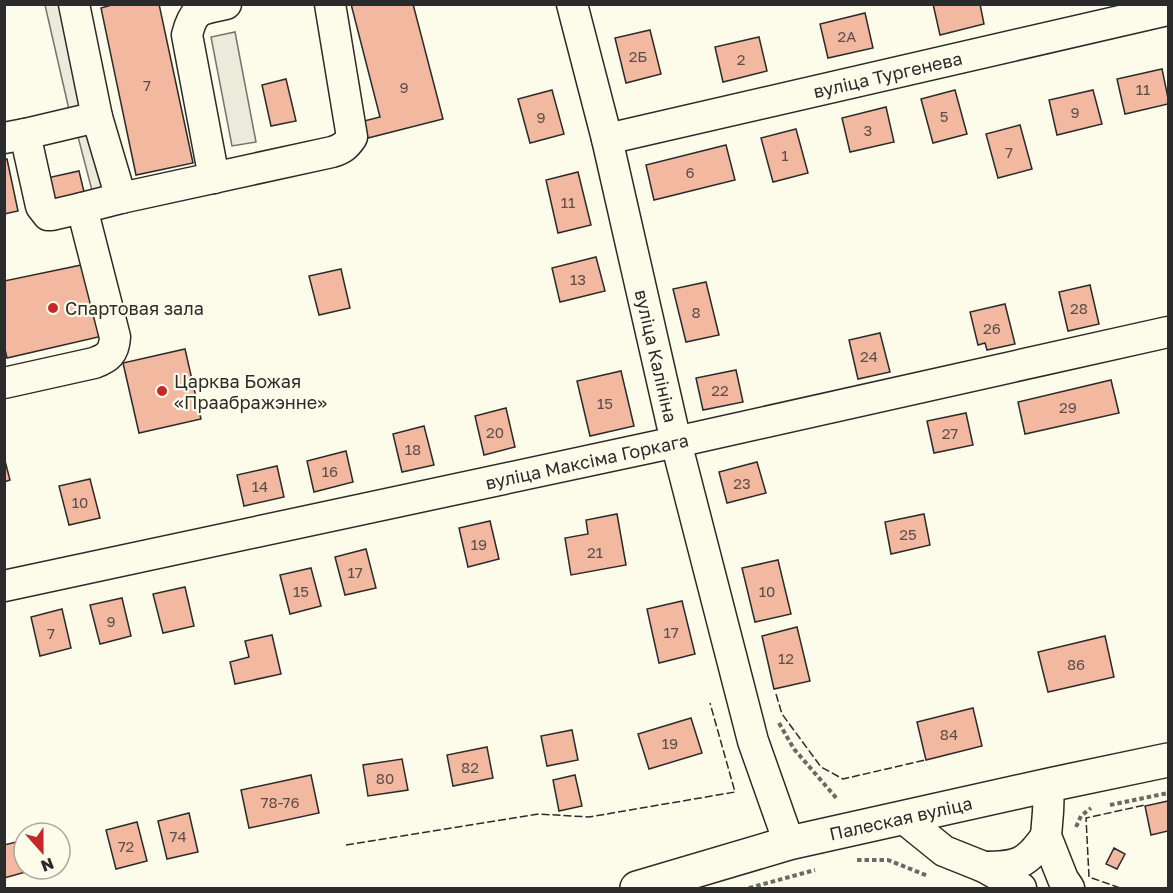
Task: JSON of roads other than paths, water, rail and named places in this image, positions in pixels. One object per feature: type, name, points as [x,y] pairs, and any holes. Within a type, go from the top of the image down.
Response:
[{"type":"main road","name":"Палеская вуліца","points":[[637,888],[789,843],[1168,760]]},
{"type":"street","points":[[74,4],[97,117],[122,198]]},
{"type":"street","points":[[214,178],[187,35],[189,23],[194,15],[202,10],[226,4]]},
{"type":"street","points":[[97,117],[15,136],[41,206],[48,215],[342,149],[351,137],[330,4]]},
{"type":"street","name":"вуліца Калініна","points":[[572,4],[607,139],[676,442],[753,741],[789,843]]},
{"type":"street","name":"вуліца Тургенева","points":[[607,139],[1168,10]]},
{"type":"street","points":[[4,383],[104,360],[114,346],[115,337],[82,208]]},
{"type":"street","name":"вуліца Максіма Горкага","points":[[4,586],[676,442],[1168,333]]},
{"type":"street","points":[[1049,785],[1046,836],[1063,879],[1070,888]]},
{"type":"street","points":[[902,817],[944,851],[984,867],[1021,888]]},
{"type":"street","points":[[984,867],[1005,867],[1023,862],[1046,836]]},
{"type":"place","name":"Спартовая зала","points":[[53,308]]},
{"type":"place","name":"Царква Божая «Праабражэнне»","points":[[162,391]]}]
